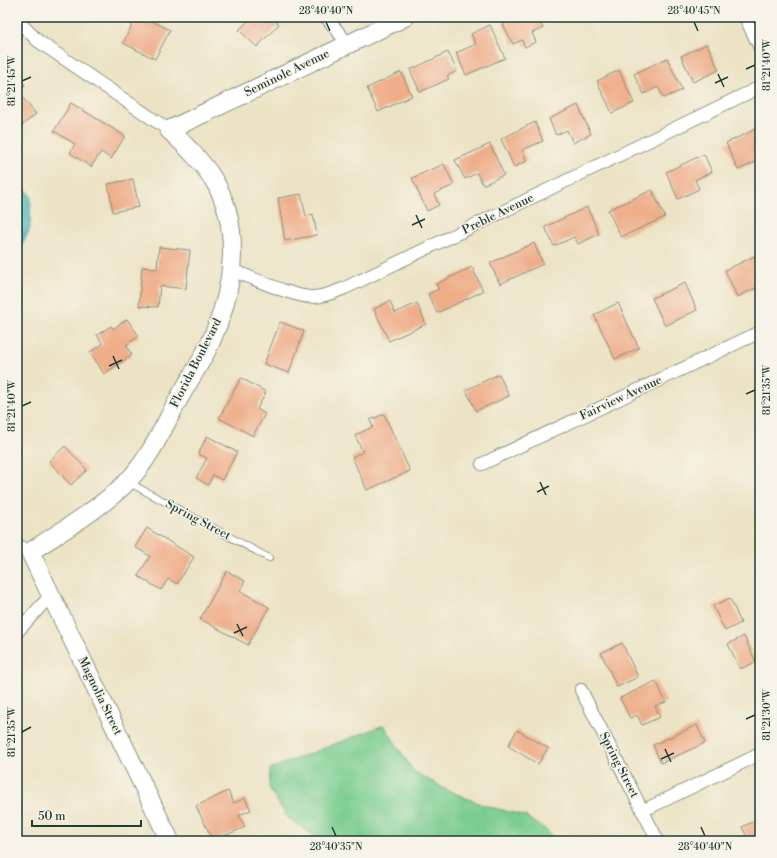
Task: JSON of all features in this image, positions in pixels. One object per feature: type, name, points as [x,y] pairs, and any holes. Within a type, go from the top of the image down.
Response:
[{"type":"street","points":[[326,17],[348,44]]},
{"type":"street","name":"Seminole Avenue","points":[[169,130],[405,17]]},
{"type":"street","points":[[745,17],[760,48]]},
{"type":"street","name":"Florida Boulevard","points":[[17,20],[38,41],[169,130],[197,157],[214,181],[228,215],[232,244],[231,270],[225,304],[214,336],[148,454],[127,482],[100,506],[24,548]]},
{"type":"street","name":"Preble Avenue","points":[[231,270],[295,294],[312,297],[345,288],[760,87]]},
{"type":"street","name":"Fairview Avenue","points":[[482,464],[760,332]]},
{"type":"street","name":"Magnolia Street","points":[[24,548],[51,595],[170,841]]},
{"type":"street","points":[[17,632],[51,595]]},
{"type":"street","name":"Spring Street","points":[[581,690],[658,841]]},
{"type":"street","points":[[642,811],[760,754]]},
{"type":"lane","name":"Spring Street","points":[[127,482],[269,558]]},
{"type":"green space","points":[[384,725],[413,771],[445,789],[483,805],[525,816],[546,830],[557,841],[319,841],[287,817],[269,788],[270,769]]},
{"type":"water","points":[[17,180],[31,196],[30,229],[17,255]]},
{"type":"building","points":[[136,17],[144,17],[170,30],[155,59],[123,43]]},
{"type":"building","points":[[252,17],[272,17],[279,24],[257,47],[239,30]]},
{"type":"building","points":[[517,17],[537,17],[543,28],[532,33],[536,42],[525,47],[522,40],[513,44],[503,24]]},
{"type":"building","points":[[490,25],[505,58],[466,75],[456,53],[476,44],[471,34]]},
{"type":"building","points":[[707,44],[719,70],[693,82],[681,56]]},
{"type":"building","points":[[448,52],[457,71],[447,76],[449,79],[420,92],[410,70]]},
{"type":"building","points":[[667,58],[682,90],[664,98],[658,87],[644,94],[634,74]]},
{"type":"building","points":[[619,70],[634,103],[612,113],[597,81]]},
{"type":"building","points":[[401,72],[412,96],[378,112],[367,88]]},
{"type":"building","points":[[17,75],[25,85],[17,91]]},
{"type":"building","points":[[17,91],[36,114],[19,128],[17,125]]},
{"type":"building","points":[[71,103],[125,136],[111,159],[101,152],[91,167],[70,153],[75,144],[54,131]]},
{"type":"building","points":[[578,105],[591,134],[573,143],[567,130],[556,135],[549,119]]},
{"type":"building","points":[[535,122],[543,141],[522,150],[527,161],[514,167],[501,139]]},
{"type":"building","points":[[760,127],[760,160],[738,170],[726,143]]},
{"type":"building","points":[[490,144],[504,175],[483,185],[477,173],[465,179],[455,160]]},
{"type":"building","points":[[704,154],[712,172],[695,180],[699,189],[678,199],[666,172]]},
{"type":"building","points":[[444,164],[454,185],[434,194],[439,205],[427,211],[412,178]]},
{"type":"building","points":[[133,179],[139,207],[113,212],[108,184]]},
{"type":"building","points":[[652,190],[665,217],[621,237],[608,210]]},
{"type":"building","points":[[301,194],[306,216],[313,214],[317,235],[285,241],[278,198]]},
{"type":"building","points":[[587,207],[599,234],[578,244],[574,237],[554,246],[545,227]]},
{"type":"building","points":[[534,243],[543,264],[500,284],[490,263]]},
{"type":"building","points":[[159,247],[190,250],[186,289],[160,286],[158,307],[139,306],[142,267],[157,269]]},
{"type":"building","points":[[755,256],[760,266],[760,286],[737,297],[725,270]]},
{"type":"building","points":[[472,267],[483,291],[437,313],[428,294],[439,289],[436,284]]},
{"type":"building","points":[[685,283],[697,310],[665,326],[652,298]]},
{"type":"building","points":[[390,301],[395,313],[417,303],[426,324],[389,341],[374,309]]},
{"type":"building","points":[[618,303],[639,348],[615,359],[594,315]]},
{"type":"building","points":[[127,319],[139,336],[126,345],[132,355],[104,374],[90,352],[103,344],[97,335],[111,326],[113,329]]},
{"type":"building","points":[[280,322],[304,331],[289,373],[264,364]]},
{"type":"building","points":[[499,374],[509,396],[476,411],[466,390]]},
{"type":"building","points":[[241,378],[266,392],[257,409],[265,414],[253,436],[219,418]]},
{"type":"building","points":[[384,414],[410,471],[367,490],[352,457],[363,452],[355,435],[373,427],[370,420]]},
{"type":"building","points":[[207,436],[237,452],[222,480],[213,475],[208,485],[196,478],[207,458],[198,454]]},
{"type":"building","points":[[65,446],[87,470],[71,485],[49,461]]},
{"type":"building","points":[[147,528],[194,557],[177,584],[168,579],[161,590],[138,576],[150,556],[135,547]]},
{"type":"building","points":[[227,571],[245,581],[240,591],[269,607],[248,645],[200,619]]},
{"type":"building","points":[[730,598],[741,623],[725,631],[713,606]]},
{"type":"building","points":[[744,636],[756,662],[740,669],[728,644]]},
{"type":"building","points":[[622,643],[638,677],[617,687],[601,653]]},
{"type":"building","points":[[656,681],[666,702],[655,706],[660,717],[642,725],[637,715],[630,718],[620,698]]},
{"type":"building","points":[[697,725],[705,743],[661,763],[653,745]]},
{"type":"building","points":[[517,730],[548,748],[538,764],[508,746]]},
{"type":"building","points":[[228,791],[234,803],[245,798],[251,810],[239,815],[245,827],[213,841],[196,806]]},
{"type":"building","points":[[760,818],[760,841],[749,841],[742,827]]}]
